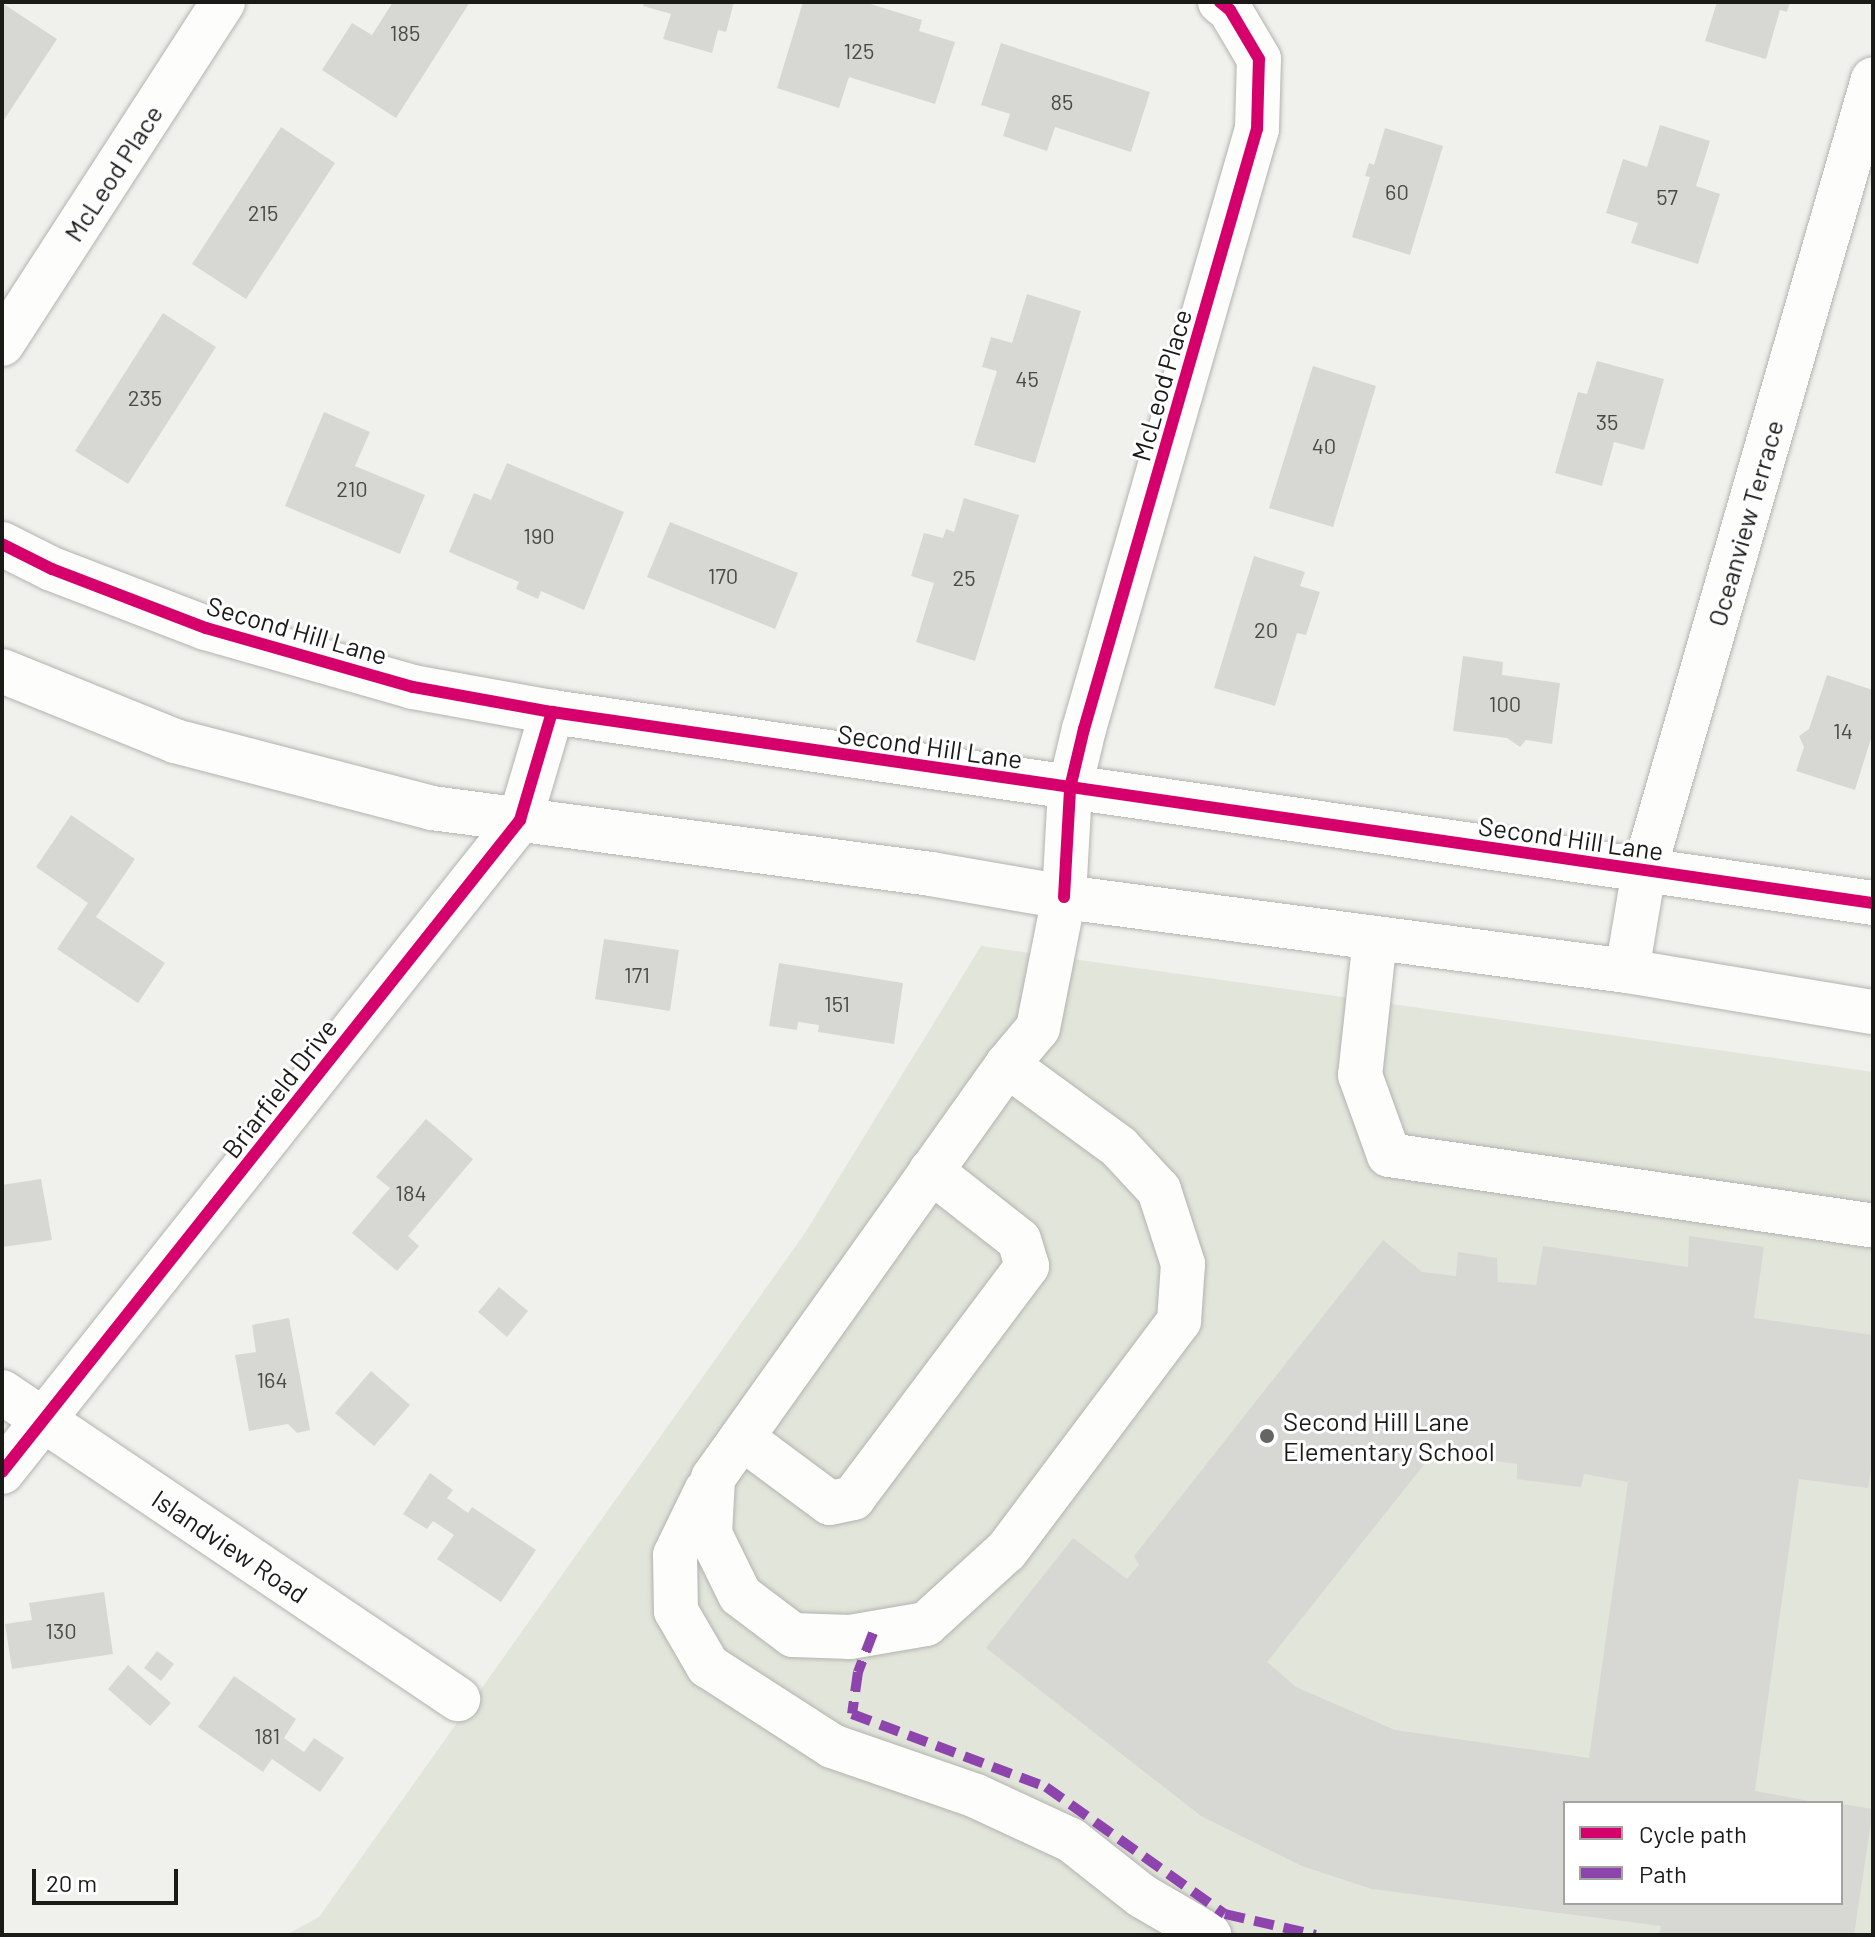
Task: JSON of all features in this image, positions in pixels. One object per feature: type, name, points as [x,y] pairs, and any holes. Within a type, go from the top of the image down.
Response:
[{"type":"street","name":"McLeod Place","points":[[2,344],[223,2]]},
{"type":"street","name":"McLeod Place","points":[[1209,1935],[1142,1896],[1071,1840],[976,1796],[832,1746],[708,1666],[676,1611],[675,1555],[713,1478],[1007,1065],[1038,1028],[1064,897],[1070,788],[1257,129],[1259,59],[1230,10],[1220,2]]},
{"type":"street","name":"Oceanview Terrace","points":[[1627,971],[1644,871],[1856,200],[1873,79]]},
{"type":"street","name":"Second Hill Lane","points":[[2,544],[52,569],[206,628],[413,687],[552,712],[1873,903]]},
{"type":"street","points":[[2,671],[175,741],[432,808],[931,874],[1064,897],[1627,971],[1873,1012]]},
{"type":"street","name":"Briarfield Drive","points":[[2,1472],[520,820],[552,712]]},
{"type":"street","points":[[1375,938],[1360,1075],[1389,1155],[1873,1226]]},
{"type":"street","points":[[713,1478],[710,1534],[740,1595],[793,1635],[850,1637],[926,1624],[1006,1551],[1179,1321],[1183,1264],[1159,1190],[1119,1147],[1007,1065]]},
{"type":"street","points":[[742,1438],[830,1503],[853,1498],[1027,1266],[1019,1240],[931,1171]]},
{"type":"street","name":"Islandview Road","points":[[2,1392],[458,1699]]},
{"type":"shaded area","name":"Second Hill Lane Elementary School","points":[[981,946],[1873,1072],[1873,1935],[286,1935],[319,1917],[805,1233]]},
{"type":"building","points":[[393,2],[470,2],[396,118],[322,70],[352,23],[372,35]]},
{"type":"building","points":[[644,2],[734,2],[726,32],[718,30],[712,53],[663,39],[671,14],[643,6]]},
{"type":"building","points":[[803,2],[864,2],[922,20],[919,31],[955,42],[935,104],[849,77],[839,108],[777,88]]},
{"type":"building","points":[[1717,2],[1790,2],[1787,12],[1780,10],[1766,59],[1705,41]]},
{"type":"building","points":[[2,3],[57,39],[2,123]]},
{"type":"building","points":[[1001,43],[1150,92],[1131,152],[1055,127],[1047,151],[1003,136],[1010,114],[981,105]]},
{"type":"building","points":[[1660,125],[1710,141],[1696,186],[1720,194],[1698,264],[1631,243],[1638,223],[1606,213],[1623,159],[1647,167]]},
{"type":"building","points":[[281,127],[335,163],[246,299],[192,264]]},
{"type":"building","points":[[1385,128],[1443,146],[1410,255],[1352,237],[1370,177],[1365,176],[1369,163],[1374,165]]},
{"type":"building","points":[[1027,294],[1081,311],[1035,463],[974,445],[997,371],[982,367],[991,337],[1012,343]]},
{"type":"building","points":[[163,313],[216,347],[128,484],[75,451]]},
{"type":"building","points":[[1597,361],[1664,379],[1644,450],[1614,442],[1602,486],[1555,473],[1578,392],[1587,394]]},
{"type":"building","points":[[1313,366],[1376,386],[1333,527],[1269,508]]},
{"type":"building","points":[[324,412],[370,432],[355,466],[425,495],[400,554],[285,506]]},
{"type":"building","points":[[507,463],[624,512],[584,610],[541,591],[538,599],[516,589],[519,582],[449,552],[474,493],[491,500]]},
{"type":"building","points":[[964,498],[1019,515],[975,661],[916,642],[934,583],[911,576],[924,533],[943,538],[946,529],[954,532]]},
{"type":"building","points":[[670,522],[798,573],[775,629],[647,577]]},
{"type":"building","points":[[1254,556],[1305,572],[1300,586],[1320,592],[1306,635],[1297,633],[1275,706],[1214,688]]},
{"type":"building","points":[[1463,656],[1503,662],[1502,675],[1560,683],[1552,744],[1526,740],[1520,747],[1507,738],[1453,731]]},
{"type":"building","points":[[1827,675],[1873,690],[1873,732],[1855,790],[1796,771],[1804,747],[1799,736],[1809,729]]},
{"type":"building","points":[[71,815],[135,859],[96,917],[165,963],[138,1003],[57,949],[88,903],[36,867]]},
{"type":"building","points":[[604,939],[679,950],[670,1011],[595,999]]},
{"type":"building","points":[[779,963],[903,983],[894,1044],[818,1032],[819,1025],[798,1022],[797,1030],[769,1026]]},
{"type":"building","points":[[426,1119],[473,1159],[408,1236],[419,1246],[397,1271],[352,1233],[390,1188],[376,1177]]},
{"type":"building","points":[[41,1179],[52,1240],[2,1247],[2,1185]]},
{"type":"building","points":[[1689,1236],[1764,1247],[1754,1318],[1873,1335],[1873,1457],[1868,1488],[1799,1479],[1755,1791],[1809,1801],[1563,1801],[1563,1905],[1843,1905],[1843,1804],[1873,1809],[1854,1935],[1659,1935],[1661,1926],[1372,1889],[1302,1866],[1201,1816],[986,1648],[1073,1538],[1127,1579],[1139,1565],[1134,1556],[1383,1240],[1422,1272],[1456,1276],[1458,1252],[1497,1258],[1498,1282],[1536,1285],[1543,1246],[1688,1267]],"holes":[[[1442,1442],[1464,1457],[1517,1464],[1517,1479],[1581,1487],[1584,1474],[1628,1482],[1589,1758],[1395,1730],[1296,1687],[1267,1662]]]},
{"type":"building","points":[[499,1287],[528,1311],[507,1337],[478,1312]]},
{"type":"building","points":[[289,1318],[310,1430],[297,1433],[288,1424],[249,1431],[235,1355],[256,1352],[252,1325]]},
{"type":"building","points":[[371,1371],[410,1405],[374,1446],[335,1413]]},
{"type":"building","points":[[430,1473],[453,1490],[447,1498],[468,1513],[472,1507],[536,1550],[501,1602],[437,1559],[454,1535],[433,1521],[427,1529],[403,1514]]},
{"type":"building","points":[[104,1592],[113,1654],[12,1669],[5,1624],[32,1620],[29,1603]]},
{"type":"building","points":[[157,1651],[174,1664],[161,1681],[144,1668]]},
{"type":"building","points":[[128,1665],[171,1703],[150,1726],[108,1689]]},
{"type":"building","points":[[234,1676],[296,1719],[284,1738],[304,1752],[314,1738],[344,1758],[320,1792],[272,1759],[263,1772],[198,1727]]},
{"type":"marked path","points":[[873,1633],[858,1672],[852,1714],[1046,1787],[1225,1914],[1316,1935]]},
{"type":"cycle path","points":[[1064,897],[1070,788],[1084,729],[1257,129],[1259,59],[1230,10],[1220,2]]},
{"type":"cycle path","points":[[2,544],[52,569],[206,628],[413,687],[552,712],[1873,903]]},
{"type":"cycle path","points":[[2,1472],[520,820],[552,712]]},
{"type":"place","name":"Second Hill Lane Elementary School","points":[[1267,1436]]}]
